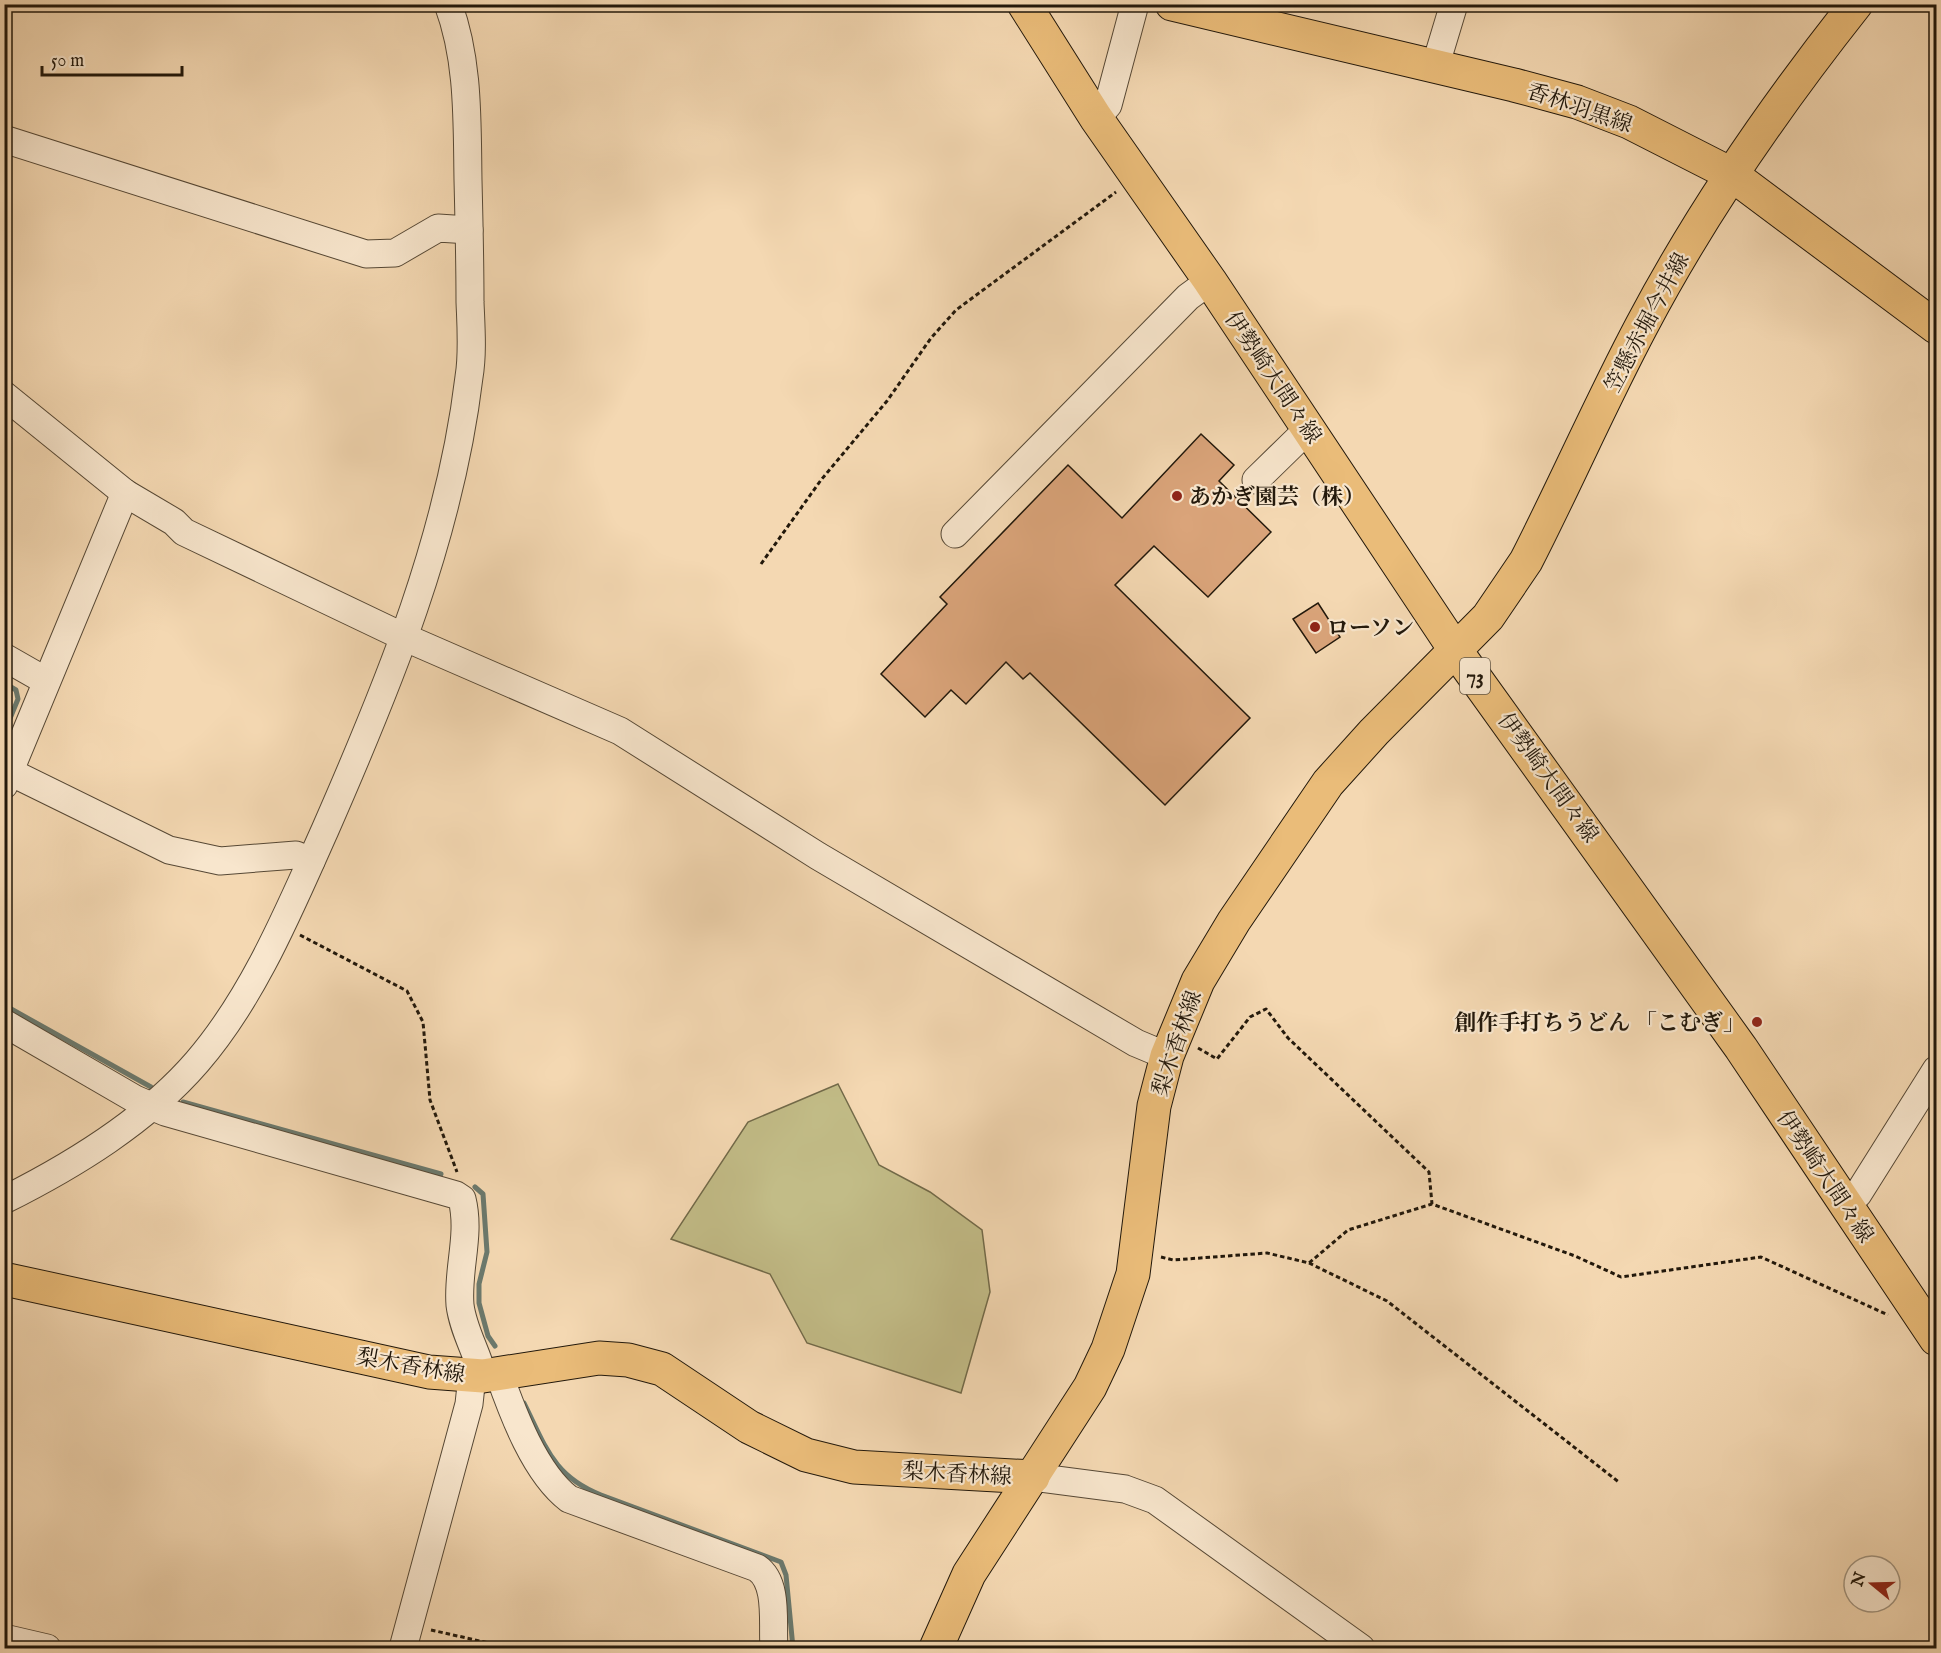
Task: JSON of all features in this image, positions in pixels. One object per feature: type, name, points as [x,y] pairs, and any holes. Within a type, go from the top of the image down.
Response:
[{"type":"main road","name":"伊勢崎大間々線","points":[[1024,4],[1096,118],[1210,281],[1456,651],[1741,1048],[1845,1207],[1931,1331]]},
{"type":"main road","name":"香林羽黒線","points":[[1172,4],[1577,102],[1674,143],[1731,174],[1936,327]]},
{"type":"main road","name":"笠懸赤堀今井線","points":[[1456,651],[1488,617],[1526,561],[1641,326],[1731,174],[1856,4]]},
{"type":"main road","name":"梨木香林線","points":[[4,1279],[394,1365],[485,1375],[599,1358],[628,1360],[662,1370],[749,1427],[813,1458],[854,1467],[1033,1477],[1090,1387],[1108,1349],[1127,1296],[1136,1249],[1154,1106],[1171,1045],[1198,981],[1233,921],[1305,814],[1353,754],[1456,651]]},
{"type":"main road","points":[[936,1648],[969,1574],[1033,1477]]},
{"type":"street","points":[[4,1200],[63,1168],[153,1106],[173,1088],[206,1050],[282,926],[381,703],[406,638],[446,498],[469,379],[469,230],[464,72],[448,4]]},
{"type":"street","points":[[1096,118],[1107,109],[1135,4]]},
{"type":"street","points":[[1435,67],[1454,4]]},
{"type":"street","points":[[4,139],[366,254],[395,253],[438,228],[469,230]]},
{"type":"street","points":[[955,534],[1188,297],[1210,281]]},
{"type":"street","points":[[4,395],[125,493],[174,522],[184,532],[198,540],[406,638],[621,731],[818,856],[1136,1043],[1171,1045]]},
{"type":"street","points":[[1256,480],[1299,438],[1310,431]]},
{"type":"street","points":[[125,493],[7,778],[169,850],[220,861],[296,855],[311,861]]},
{"type":"street","points":[[4,657],[46,681]]},
{"type":"street","points":[[4,1023],[135,1100],[291,1149],[456,1195],[462,1199],[467,1230],[460,1308],[485,1375],[557,1490],[583,1505],[757,1568],[765,1573],[771,1598],[774,1648]]},
{"type":"street","points":[[1845,1207],[1858,1194],[1936,1070]]},
{"type":"street","points":[[406,1637],[469,1404],[485,1375]]},
{"type":"street","points":[[1033,1477],[1125,1489],[1155,1500],[1361,1648]]},
{"type":"street","points":[[4,1638],[46,1648]]},
{"type":"path","points":[[761,564],[821,480],[887,401],[931,338],[956,310],[1137,177]]},
{"type":"path","points":[[282,926],[407,991],[423,1022],[430,1100],[439,1130],[457,1168],[456,1195]]},
{"type":"path","points":[[1171,1045],[1217,1059],[1250,1017],[1266,1009],[1288,1038],[1429,1172],[1432,1204]]},
{"type":"path","points":[[1309,1263],[1348,1230],[1432,1204],[1575,1256],[1621,1277],[1761,1257],[1891,1316],[1931,1331]]},
{"type":"path","points":[[1136,1249],[1173,1260],[1267,1253],[1309,1263],[1387,1301],[1620,1483]]},
{"type":"path","points":[[406,1637],[511,1648]]},
{"type":"shaded area","points":[[838,1084],[879,1165],[930,1192],[982,1230],[990,1292],[961,1393],[807,1343],[770,1274],[671,1239],[748,1122]]},
{"type":"building","points":[[1201,434],[1234,465],[1219,481],[1271,532],[1208,597],[1154,546],[1115,585],[1250,718],[1165,805],[1030,673],[1023,679],[1006,662],[966,704],[951,690],[925,717],[881,674],[947,604],[940,597],[1068,465],[1122,518]]},
{"type":"building","points":[[1318,603],[1340,637],[1316,653],[1293,619]]},
{"type":"waterway","points":[[4,683],[16,690],[18,699],[4,733]]},
{"type":"waterway","points":[[4,1005],[151,1087]]},
{"type":"waterway","points":[[183,1102],[441,1174]]},
{"type":"waterway","points":[[475,1187],[483,1194],[487,1252],[479,1284],[479,1303],[488,1336],[495,1346]]},
{"type":"waterway","points":[[524,1403],[545,1446],[561,1469],[572,1479],[601,1495],[781,1562],[786,1575],[793,1648]]},
{"type":"place","name":"あかぎ園芸（株）","points":[[1177,496]]},
{"type":"place","name":"ローソン","points":[[1315,627]]},
{"type":"place","name":"創作手打ちうどん 「こむぎ」","points":[[1757,1022]]}]
